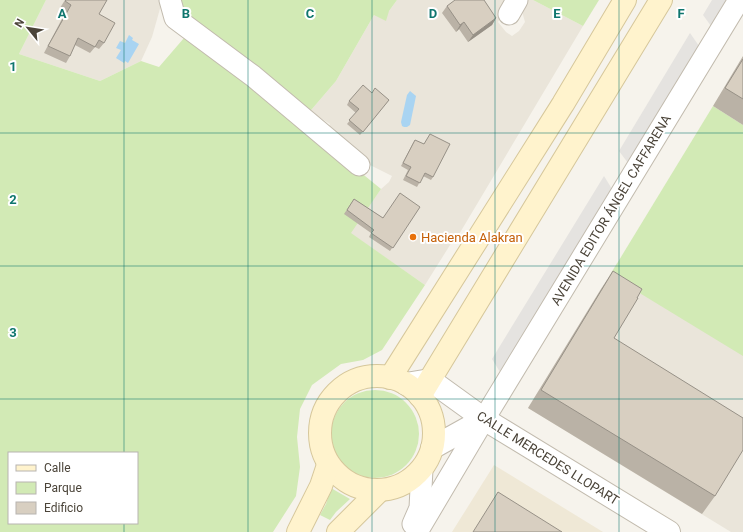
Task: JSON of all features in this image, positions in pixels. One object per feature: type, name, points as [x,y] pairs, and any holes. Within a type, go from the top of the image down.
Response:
[{"type":"main road","points":[[412,384],[562,104],[626,0]]},
{"type":"main road","points":[[412,384],[662,0]]},
{"type":"main road","points":[[373,376],[412,384],[433,420],[432,448],[422,469],[403,485],[379,491],[350,485],[328,465],[322,450],[319,433],[322,416],[330,401],[342,388],[356,380],[373,376]]},
{"type":"main road","points":[[298,532],[321,486],[328,465]]},
{"type":"main road","points":[[338,532],[379,491]]},
{"type":"street","points":[[170,0],[175,18],[253,76],[359,165]]},
{"type":"street","name":"AVENIDA EDITOR ÁNGEL CAFFARENA","points":[[417,532],[739,0]]},
{"type":"street","name":"CALLE MERCEDES LLOPART","points":[[412,384],[484,419],[669,532]]},
{"type":"street","points":[[432,448],[484,419]]},
{"type":"street","points":[[410,532],[420,508],[422,469]]},
{"type":"shaded area","points":[[46,0],[161,0],[161,5],[152,37],[141,61],[100,81],[19,54]]},
{"type":"shaded area","points":[[397,0],[510,0],[498,22],[506,32],[512,36],[519,31],[525,22],[521,8],[525,0],[533,0],[583,26],[458,236],[455,237],[425,285],[350,233],[392,176],[362,161],[326,132],[330,124],[319,117],[315,118],[306,116],[336,81],[374,15],[389,11]]},
{"type":"shaded area","points":[[712,0],[727,0],[711,26],[703,15]]},
{"type":"shaded area","points":[[690,33],[699,46],[628,163],[619,151]]},
{"type":"shaded area","points":[[604,176],[612,189],[500,372],[492,359]]},
{"type":"shaded area","points":[[617,263],[743,340],[743,532],[731,532],[528,408]]},
{"type":"shaded area","points":[[494,465],[603,532],[452,532]]},
{"type":"green space","points":[[0,0],[46,0],[19,54],[100,81],[141,61],[159,67],[184,38],[225,62],[381,189],[351,233],[425,285],[382,350],[363,360],[341,364],[312,385],[300,409],[297,437],[300,467],[296,496],[273,532],[0,532]]},
{"type":"green space","points":[[178,0],[397,0],[389,11],[386,21],[374,15],[336,81],[306,116],[195,22]]},
{"type":"green space","points":[[533,0],[599,0],[583,26]]},
{"type":"green space","points":[[713,106],[743,125],[743,356],[610,275]]},
{"type":"green space","points":[[375,390],[392,393],[406,403],[416,417],[419,434],[416,451],[406,465],[392,475],[375,478],[358,475],[344,465],[334,451],[331,434],[334,417],[344,403],[358,393]]},
{"type":"green space","points":[[331,488],[350,499],[330,520],[320,515],[326,504]]},
{"type":"water","points":[[129,35],[133,38],[132,40],[139,44],[128,63],[125,61],[124,63],[116,58],[121,50],[116,48],[120,41],[125,43]]},
{"type":"water","points":[[410,91],[416,96],[410,125],[404,127],[402,126],[401,122],[407,95]]},
{"type":"building","points":[[107,0],[99,14],[115,23],[104,43],[99,40],[95,47],[78,38],[70,56],[48,46],[71,5],[65,1]]},
{"type":"building","points":[[455,0],[484,0],[496,18],[473,35],[464,22],[460,25],[447,6]]},
{"type":"building","points":[[743,59],[743,99],[725,88]]},
{"type":"building","points":[[363,85],[372,93],[375,88],[389,100],[363,132],[349,120],[359,109],[349,101]]},
{"type":"building","points":[[430,134],[450,144],[433,177],[425,173],[420,183],[406,176],[411,167],[403,163],[415,140],[424,144]]},
{"type":"building","points":[[400,193],[420,207],[393,248],[371,233],[374,230],[347,210],[354,199],[383,218]]},
{"type":"building","points":[[613,271],[642,289],[614,338],[743,418],[743,450],[715,496],[541,390]]},
{"type":"building","points":[[498,492],[562,532],[473,532]]},
{"type":"place","name":"Hacienda Alakran","points":[[413,237]]}]
